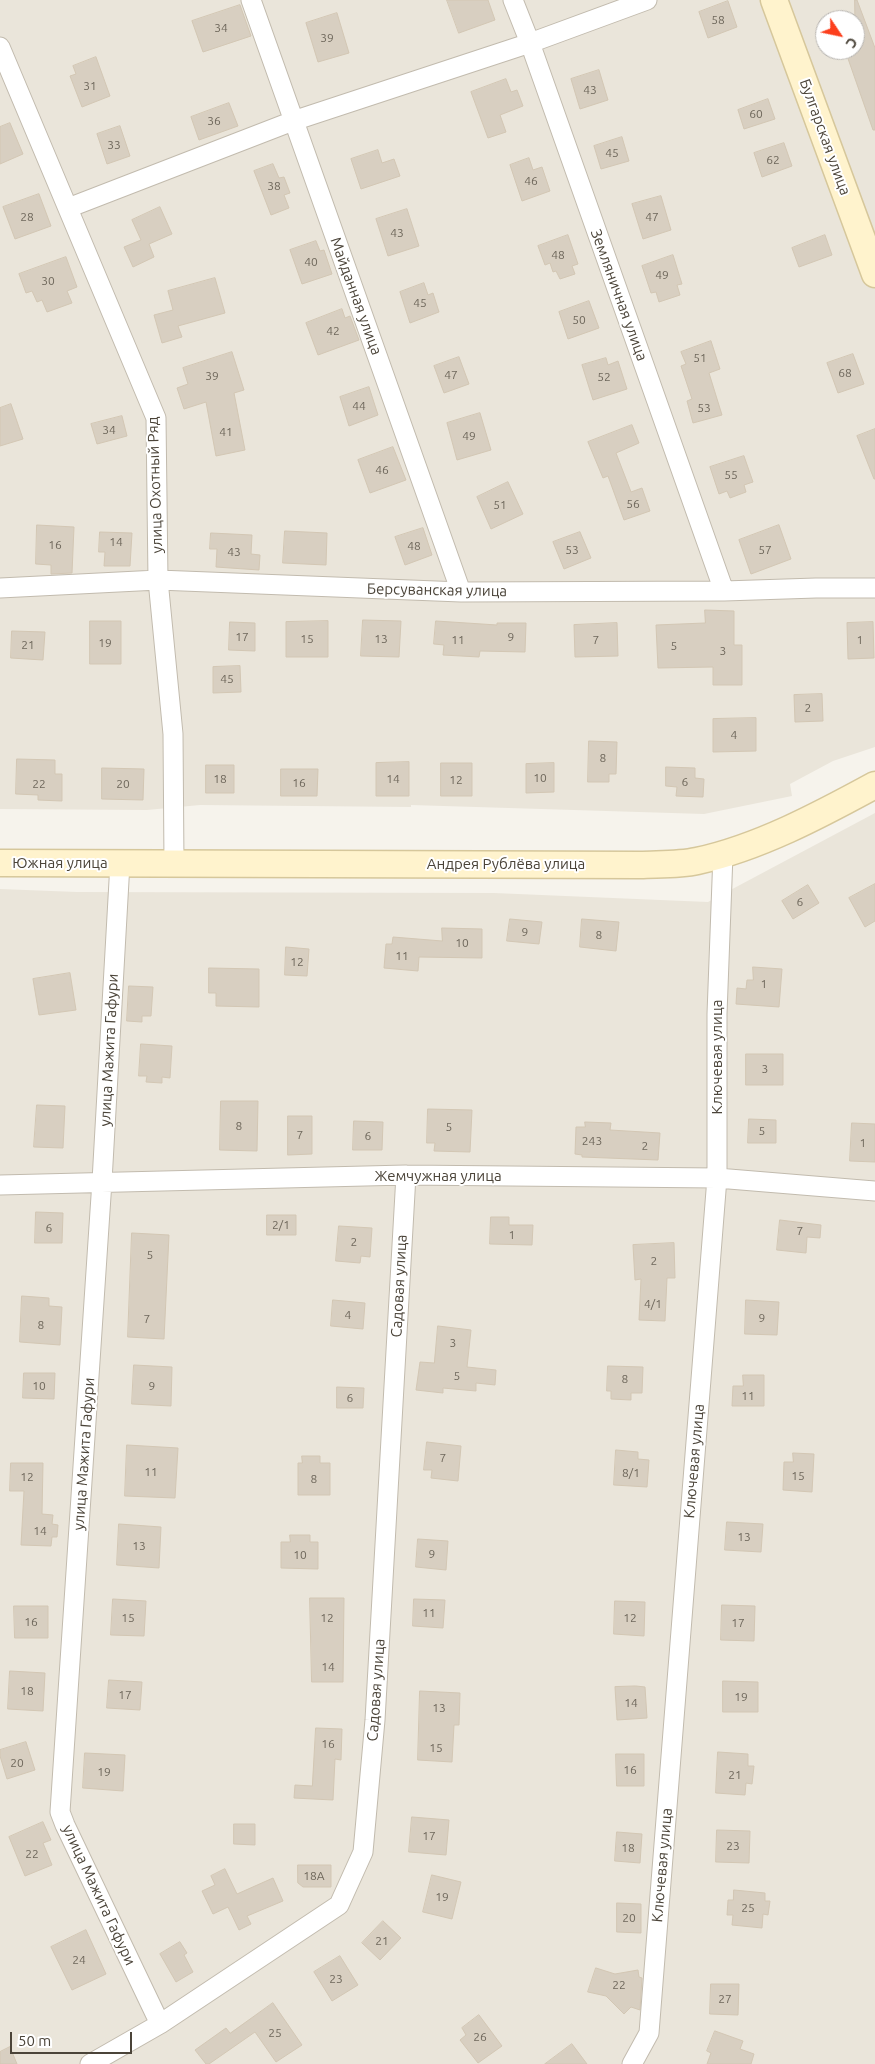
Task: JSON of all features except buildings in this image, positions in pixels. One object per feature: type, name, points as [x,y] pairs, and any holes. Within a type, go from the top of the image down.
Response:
[{"type":"street","name":"Майданная улица","points":[[251,0],[461,592]]},
{"type":"street","name":"Земляничная улица","points":[[513,0],[530,43],[724,591]]},
{"type":"street","points":[[68,208],[293,121],[530,43],[647,0]]},
{"type":"street","name":"Булгарская улица","points":[[774,0],[875,274]]},
{"type":"street","name":"улица Охотный Ряд","points":[[0,47],[156,418],[158,580],[173,734],[174,864]]},
{"type":"street","name":"Берсуванская улица","points":[[0,588],[158,580],[461,592],[724,591],[875,588]]},
{"type":"street","name":"Андрея Рублёва улица","points":[[120,863],[640,865],[695,862],[723,854],[808,821],[875,785]]},
{"type":"street","name":"Ключевая улица","points":[[632,2064],[649,2033],[717,1178],[717,1014],[723,854]]},
{"type":"street","name":"Южная улица","points":[[0,862],[120,863]]},
{"type":"street","name":"улица Мажита Гафури","points":[[120,863],[102,1181],[60,1812],[160,2024]]},
{"type":"street","name":"Жемчужная улица","points":[[0,1185],[406,1175],[717,1178],[875,1191]]},
{"type":"street","name":"Садовая улица","points":[[90,2064],[160,2024],[339,1905],[363,1852],[375,1720],[406,1175]]},
{"type":"shaded area","points":[[0,0],[875,0],[875,747],[833,761],[790,784],[792,796],[704,814],[411,805],[411,807],[200,805],[147,810],[0,809]]},
{"type":"shaded area","points":[[875,813],[875,2064],[0,2064],[0,889],[77,892],[494,893],[708,902]]}]
